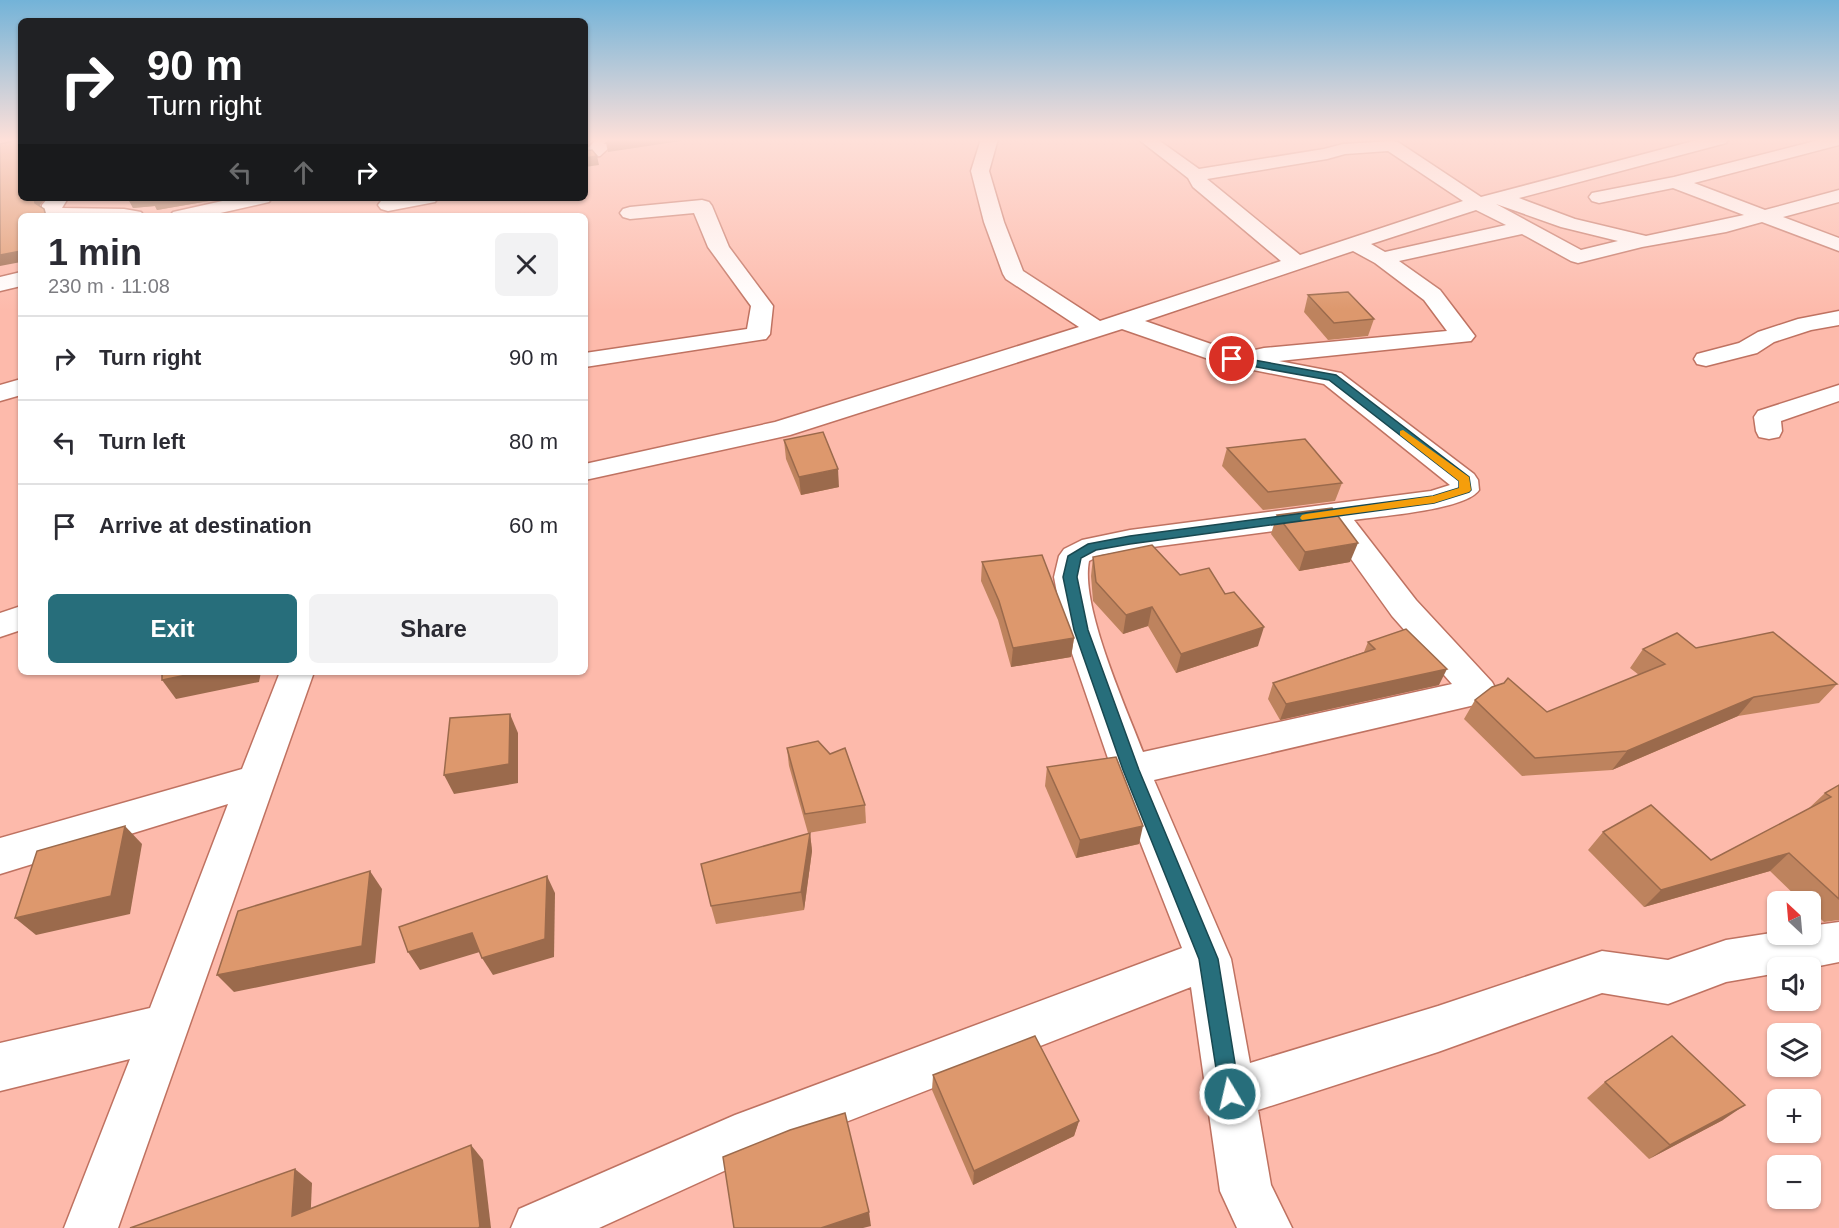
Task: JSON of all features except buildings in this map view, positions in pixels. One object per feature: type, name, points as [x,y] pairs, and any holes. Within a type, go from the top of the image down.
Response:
[{"type":"street","points":[[987,196],[1014,274],[1110,325],[1232,359],[1332,378],[1464,480],[1465,490],[1434,500],[1130,540],[1093,547],[1075,556],[1070,577],[1081,630],[1131,770],[1209,959],[1246,1191],[1265,1228]]},
{"type":"street","points":[[1216,196],[1296,262]]},
{"type":"street","points":[[1481,196],[1525,227],[1578,257],[1726,226],[1838,196]]},
{"type":"street","points":[[588,471],[781,429],[1110,325],[1353,243],[1502,196]]},
{"type":"street","points":[[1713,196],[1839,245]]},
{"type":"street","points":[[1488,200],[1646,242]]},
{"type":"street","points":[[55,201],[52,205],[52,211],[57,213]]},
{"type":"street","points":[[194,213],[248,201]]},
{"type":"street","points":[[387,206],[413,201]]},
{"type":"street","points":[[588,360],[758,334],[762,306],[721,253],[706,225],[702,206],[630,213]]},
{"type":"street","points":[[1382,259],[1525,227]]},
{"type":"street","points":[[1232,359],[1327,347],[1394,345],[1463,336],[1432,295],[1382,259],[1353,243]]},
{"type":"street","points":[[0,284],[18,280]]},
{"type":"street","points":[[1706,359],[1748,348],[1766,337],[1806,324],[1839,318]]},
{"type":"street","points":[[0,393],[18,388]]},
{"type":"street","points":[[1769,431],[1767,417],[1839,393]]},
{"type":"street","points":[[1131,770],[1479,691],[1404,608],[1334,514]]},
{"type":"street","points":[[0,625],[18,619]]},
{"type":"street","points":[[91,1228],[296,675]]},
{"type":"street","points":[[0,856],[257,780]]},
{"type":"street","points":[[1230,1094],[1438,1029],[1602,972],[1668,982],[1726,961],[1839,942]]},
{"type":"street","points":[[538,1228],[735,1140],[1209,959]]},
{"type":"street","points":[[0,1067],[165,1026]]},
{"type":"slow traffic","points":[[1306,518],[1434,500],[1465,490],[1464,480],[1403,433]]},
{"type":"route","points":[[1230,1094],[1209,959],[1131,770],[1081,630],[1070,577],[1075,556],[1093,547],[1130,540],[1434,500],[1465,490],[1464,480],[1332,378],[1232,359]]}]
